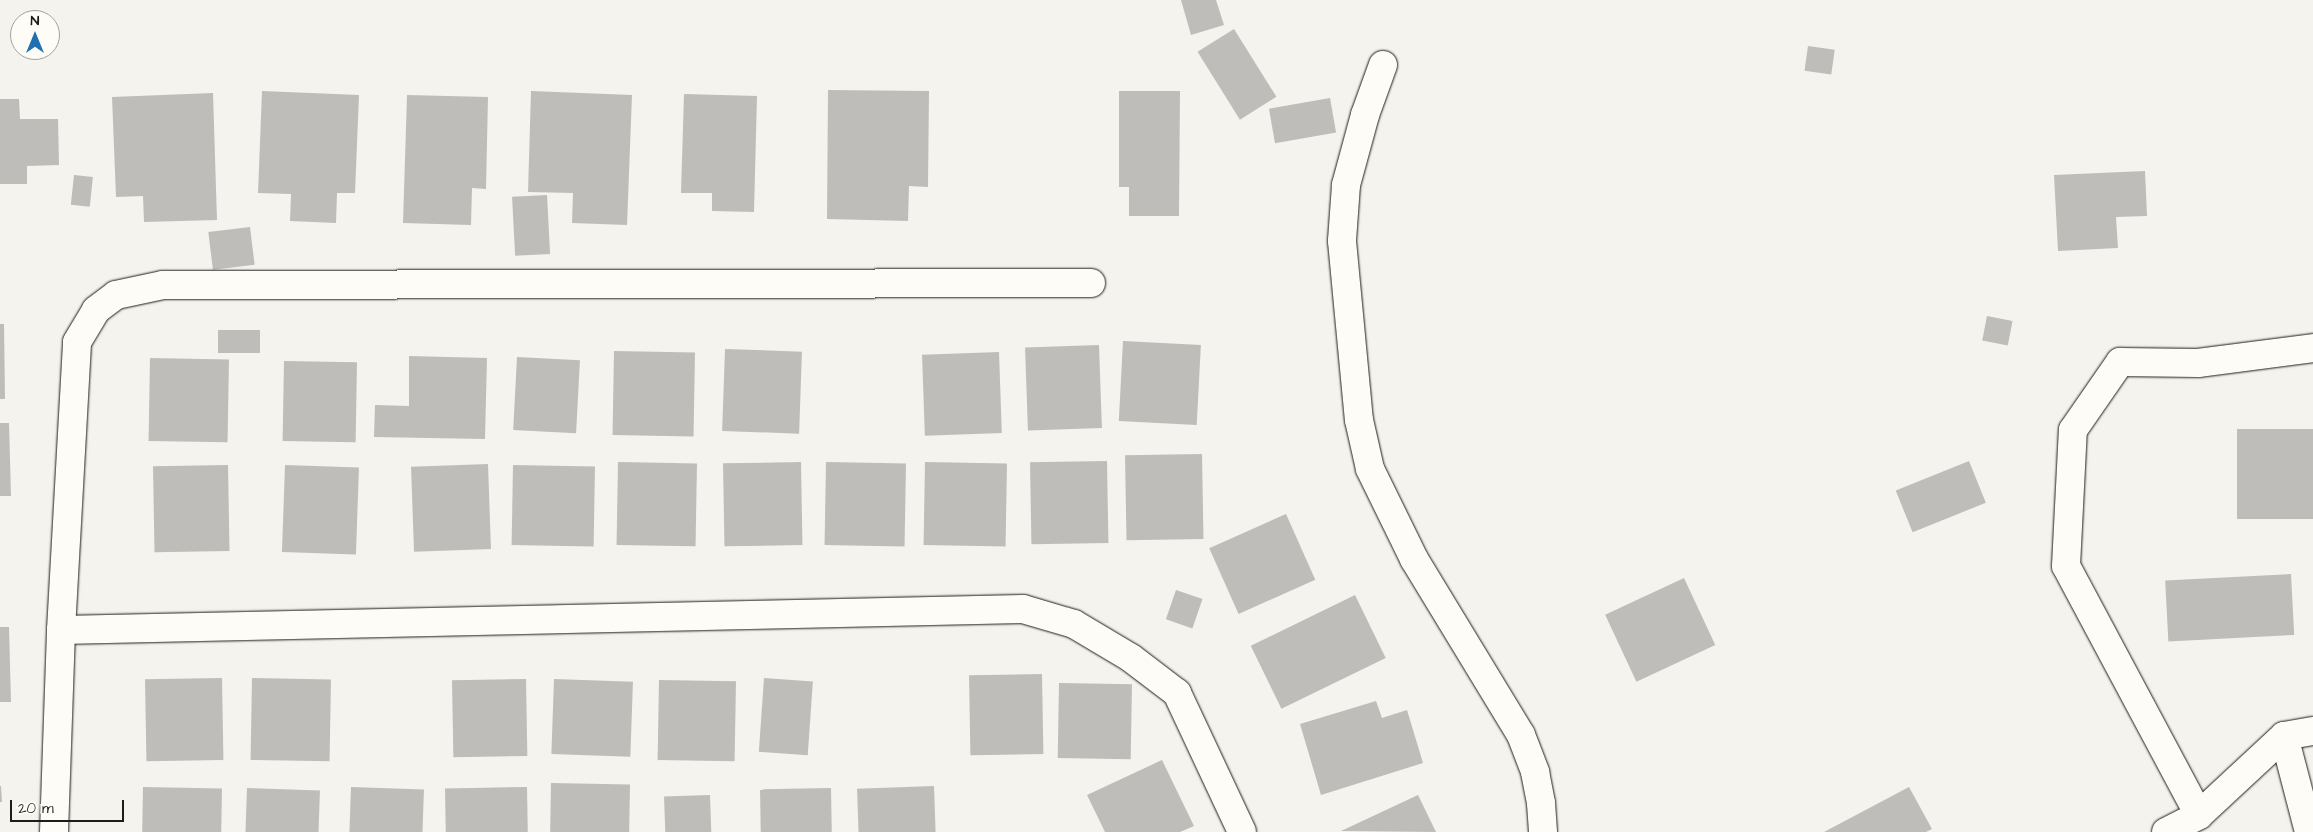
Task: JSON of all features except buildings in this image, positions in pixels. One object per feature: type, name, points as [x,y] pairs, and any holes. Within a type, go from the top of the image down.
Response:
[{"type":"street","points":[[1383,65],[1365,115],[1346,185],[1342,241],[1359,420],[1370,469],[1414,559],[1521,735],[1535,772],[1541,803],[1543,832]]},
{"type":"street","points":[[54,832],[61,630],[77,342],[96,310],[116,296],[163,285],[1091,283]]},
{"type":"street","points":[[2199,815],[2066,566],[2073,430],[2120,362],[2198,363],[2313,348]]},
{"type":"street","points":[[61,630],[1024,609],[1074,624],[1131,658],[1177,693],[1242,832]]},
{"type":"street","points":[[2166,832],[2199,815],[2284,736],[2313,731]]},
{"type":"street","points":[[2284,736],[2309,832]]}]
